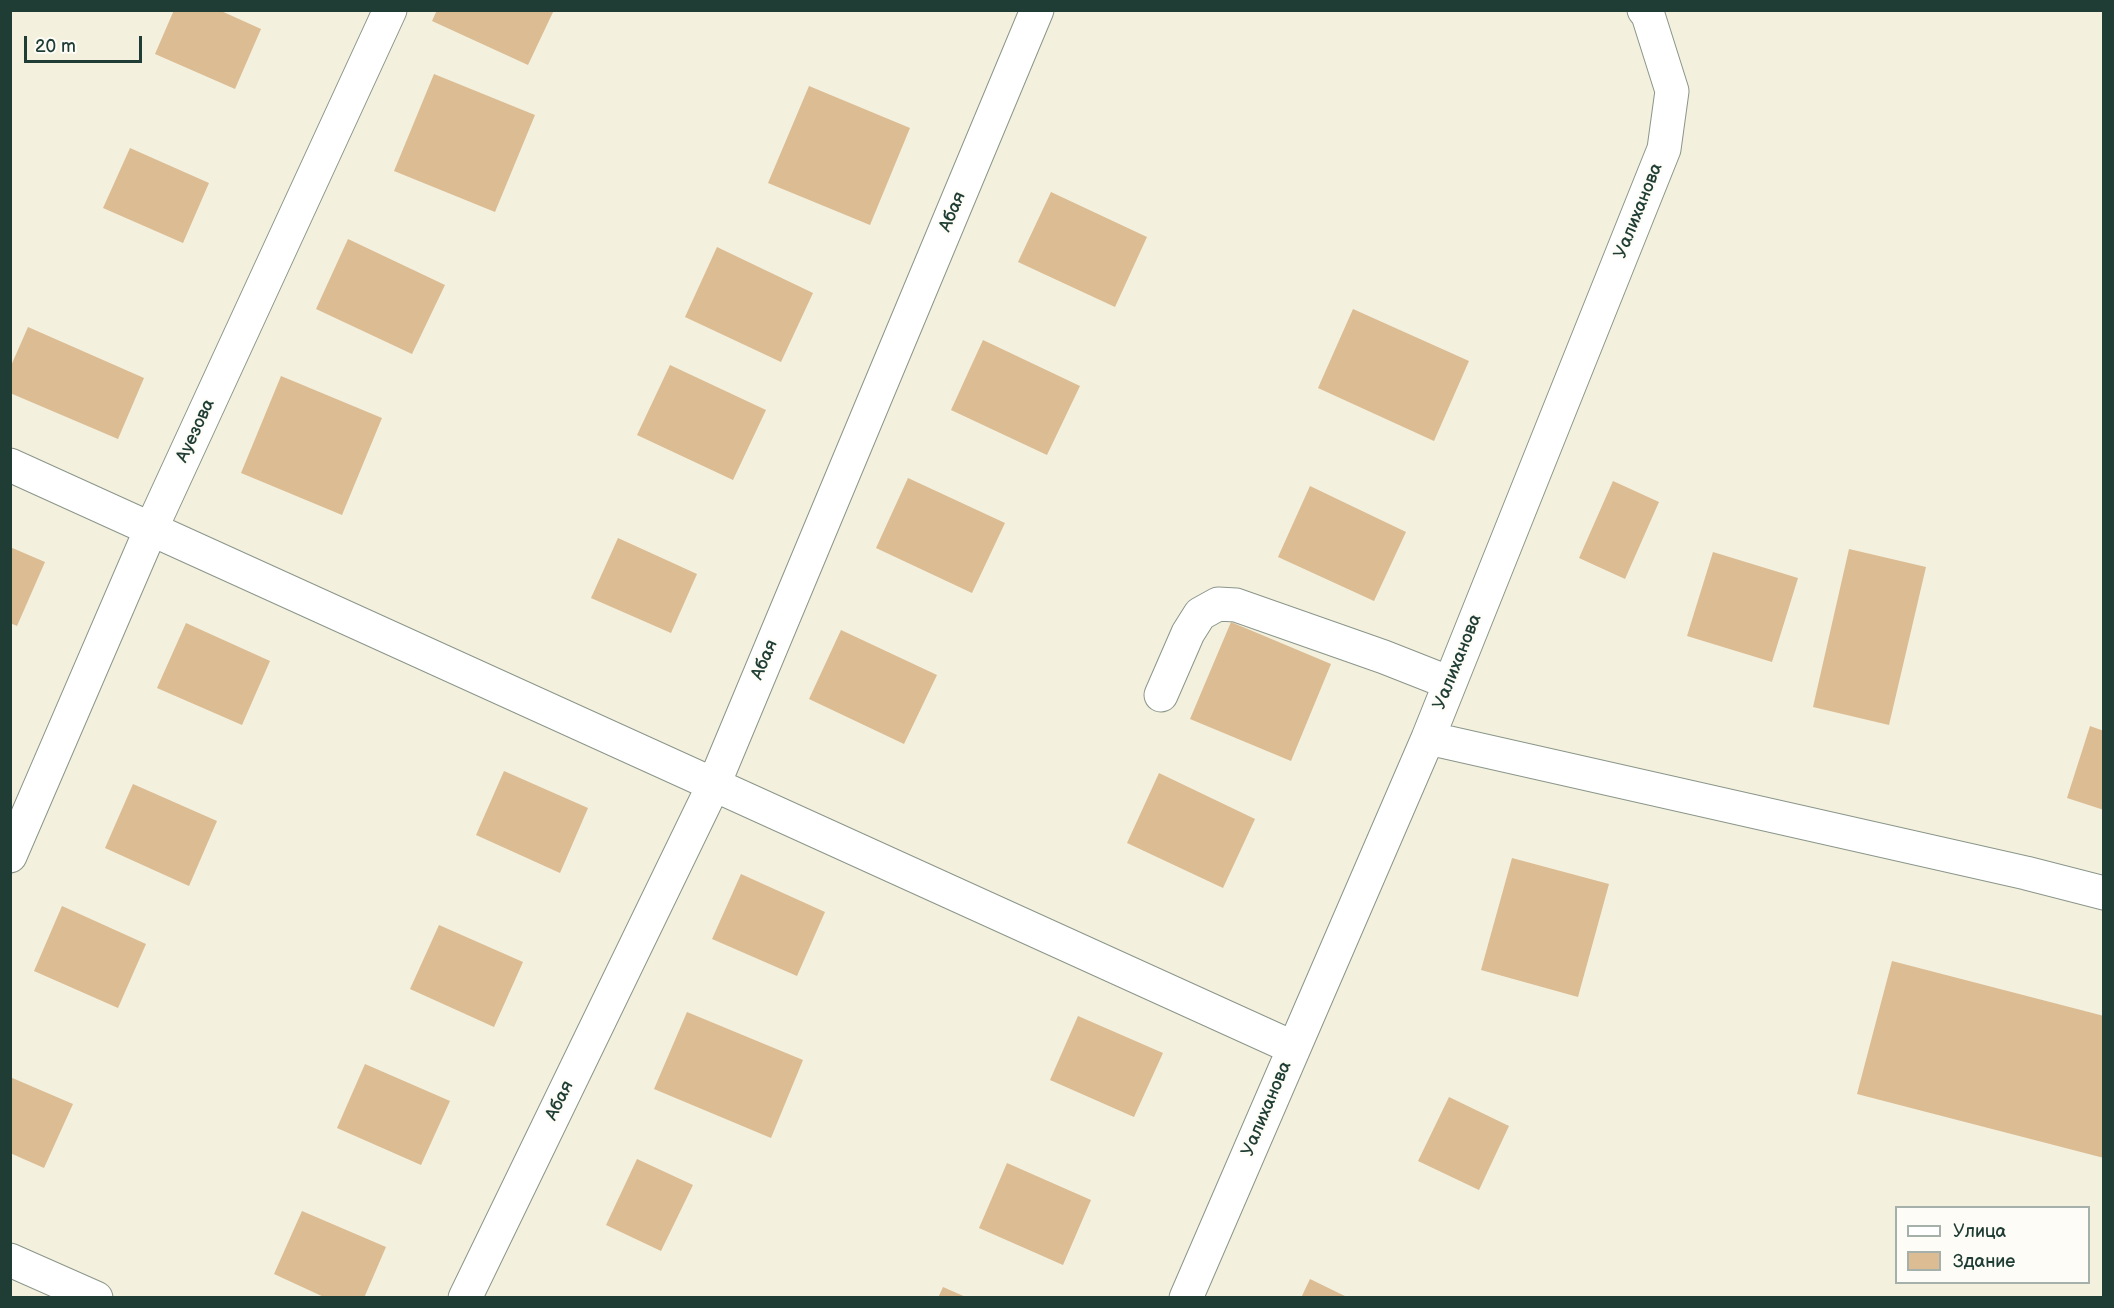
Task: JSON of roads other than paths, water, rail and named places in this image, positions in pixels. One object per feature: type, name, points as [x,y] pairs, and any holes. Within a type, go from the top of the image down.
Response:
[{"type":"street","name":"Ауезова","points":[[10,856],[151,529],[390,10]]},
{"type":"street","name":"Абая","points":[[465,1298],[714,784],[1037,10]]},
{"type":"street","name":"Уалиханова","points":[[1186,1298],[1428,738],[1664,149],[1672,91],[1647,12]]},
{"type":"street","points":[[10,465],[1294,1048]]},
{"type":"street","points":[[1161,695],[1188,633],[1200,614],[1218,604],[1236,605],[1384,657],[1450,683]]},
{"type":"street","points":[[1428,738],[2026,873],[2103,893]]},
{"type":"street","points":[[10,1260],[96,1298]]}]
